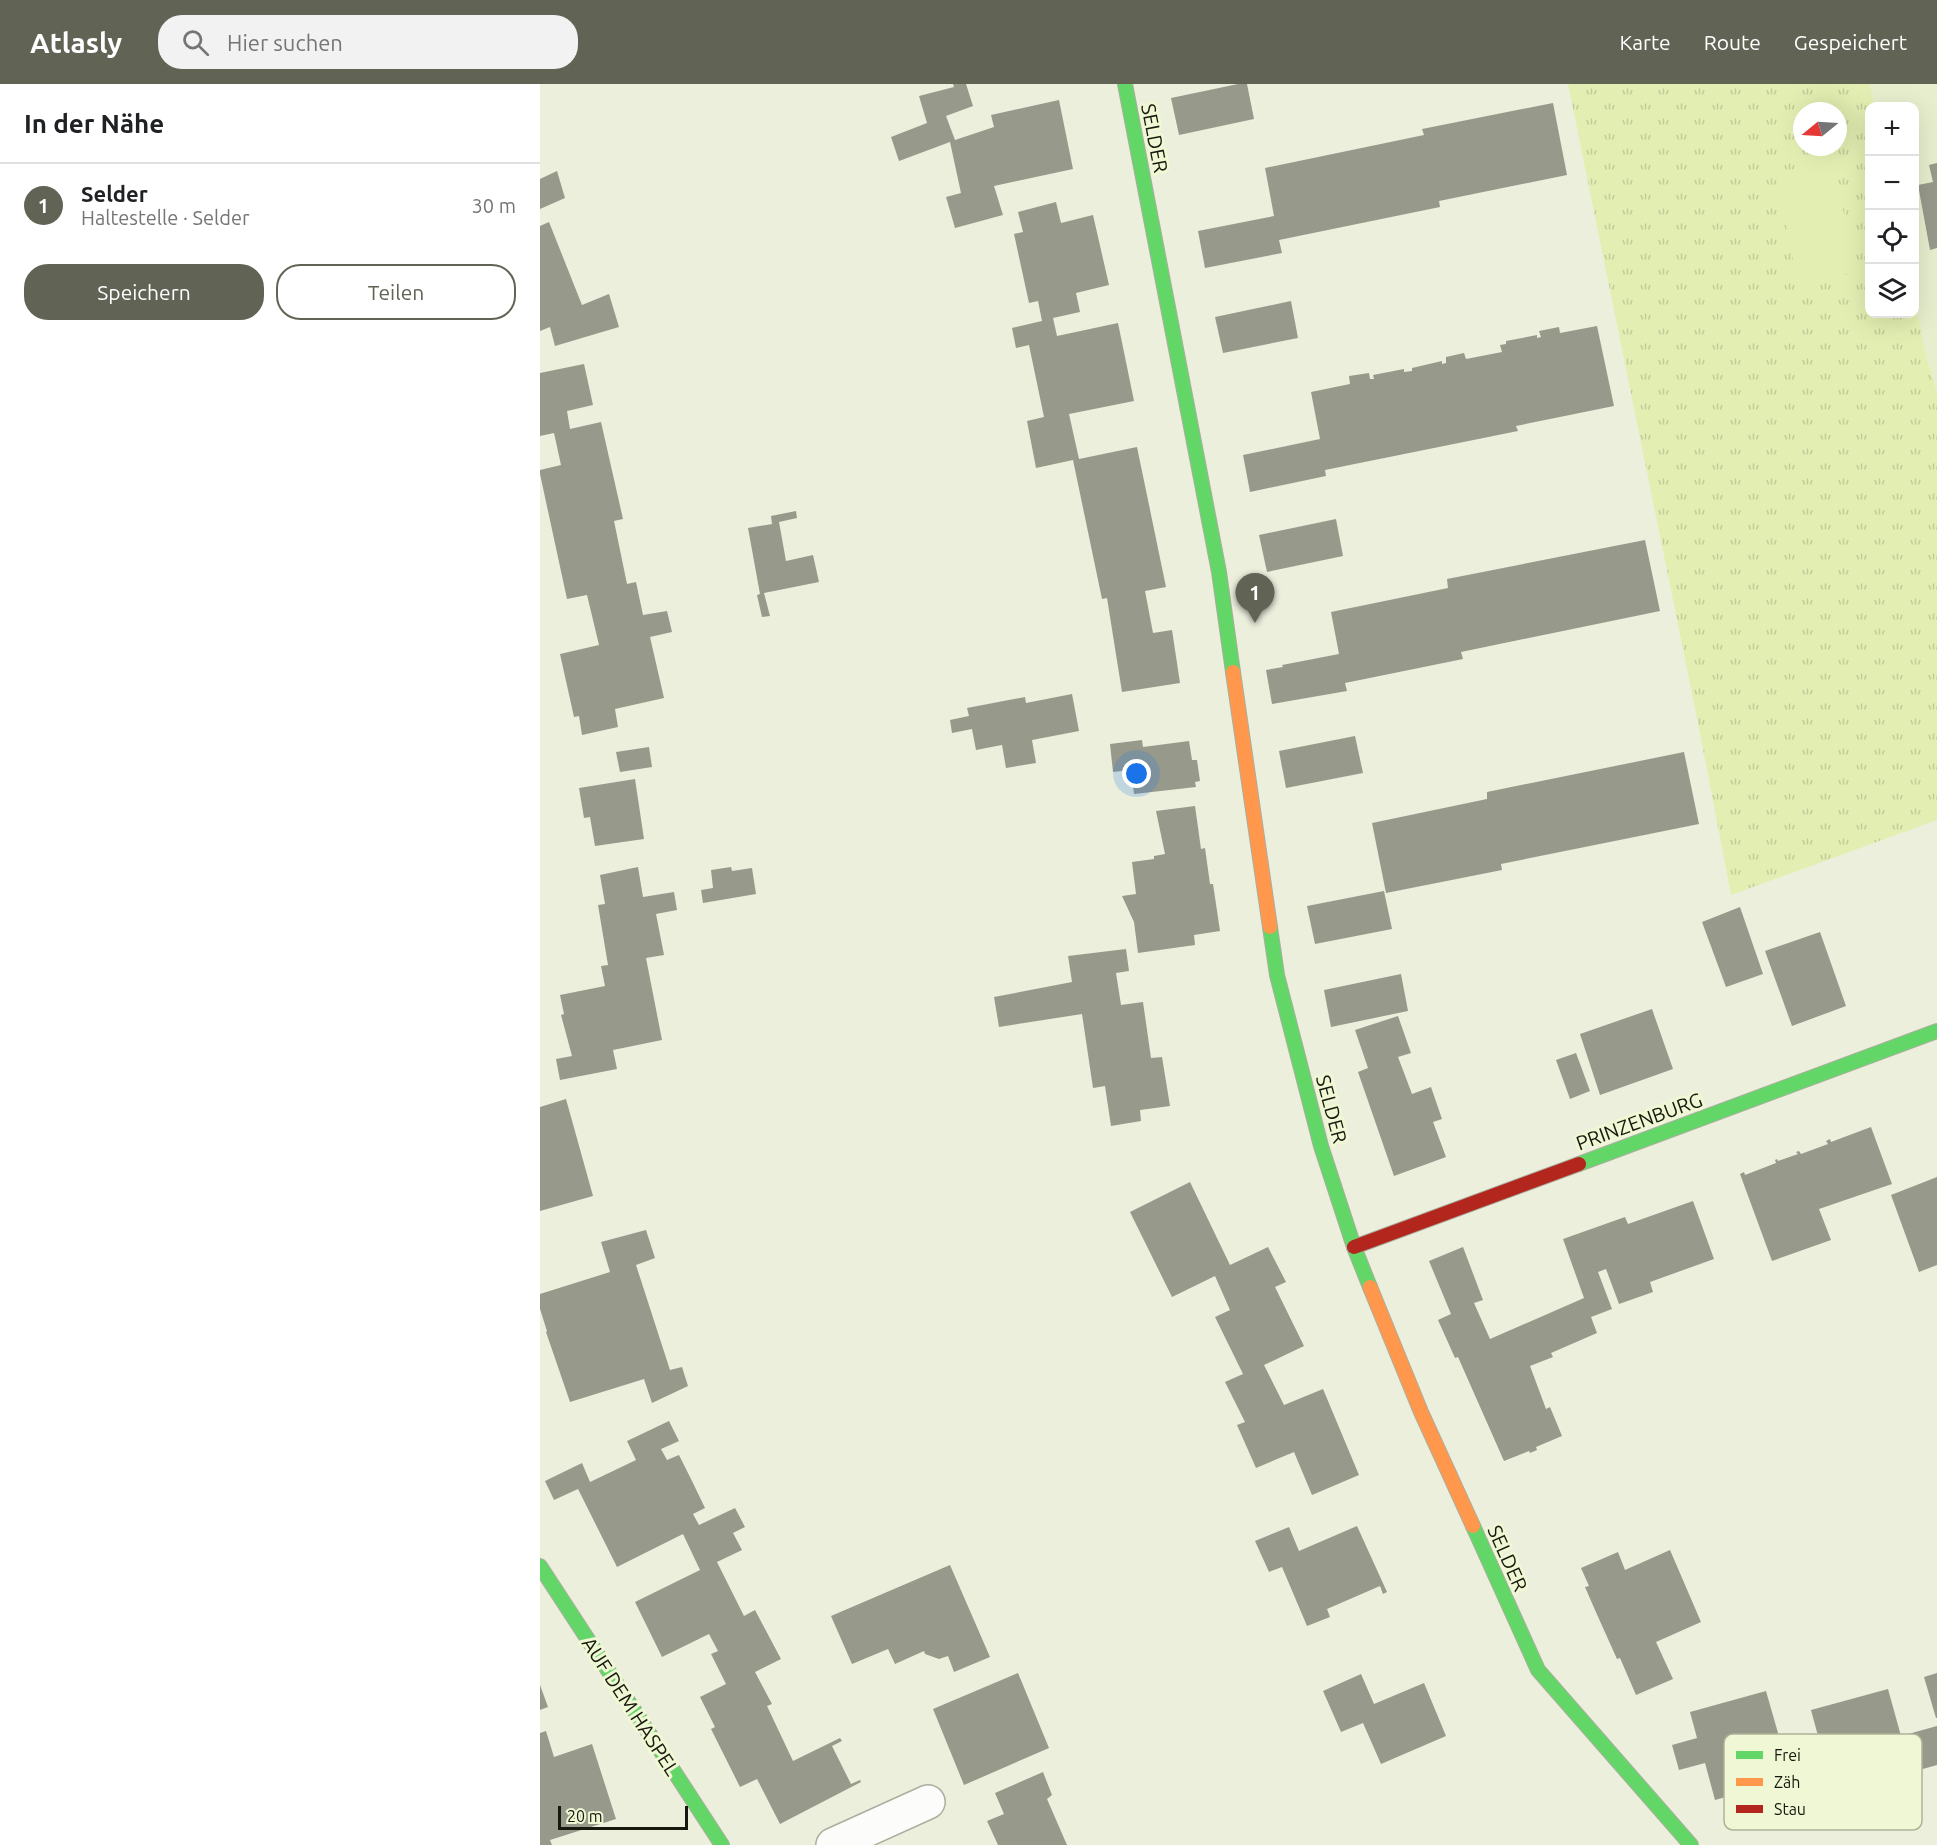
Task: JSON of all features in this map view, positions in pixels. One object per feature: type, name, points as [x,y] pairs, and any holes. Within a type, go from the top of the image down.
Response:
[{"type":"street","name":"SELDER","points":[[1125,84],[1219,572],[1277,975],[1321,1146],[1354,1247],[1421,1412],[1538,1670],[1691,1845]]},
{"type":"street","name":"PRINZENBURG","points":[[1354,1247],[1937,1031]]},
{"type":"street","name":"AUF DEM HASPEL","points":[[540,1566],[722,1845]]},
{"type":"street","points":[[833,1845],[928,1802]]},
{"type":"shaded area","points":[[1870,84],[1937,84],[1937,392],[1926,357],[1918,318],[1919,102],[1873,102]]},
{"type":"green space","points":[[1568,84],[1870,84],[1873,102],[1865,102],[1865,318],[1918,318],[1926,357],[1937,392],[1937,820],[1731,895]]},
{"type":"green space","points":[[1833,161],[1856,272],[1798,284],[1775,173]]},
{"type":"building","points":[[953,84],[966,84],[973,106],[946,116],[955,140],[994,127],[991,115],[1059,100],[1073,169],[994,186],[1003,215],[955,228],[946,197],[961,193],[950,142],[899,161],[891,137],[927,123],[919,96],[954,87]]},
{"type":"building","points":[[1247,84],[1254,119],[1179,135],[1171,98]]},
{"type":"building","points":[[1553,103],[1567,175],[1439,201],[1440,207],[1279,240],[1282,253],[1205,268],[1198,231],[1274,216],[1265,168],[1424,135],[1422,129]]},
{"type":"building","points":[[1937,163],[1937,248],[1930,250],[1919,190],[1919,185],[1933,182],[1929,165]]},
{"type":"building","points":[[557,171],[565,198],[540,209],[540,179]]},
{"type":"building","points":[[1056,202],[1061,223],[1093,215],[1109,285],[1076,293],[1080,312],[1053,318],[1057,336],[1118,323],[1134,401],[1069,414],[1079,459],[1137,447],[1166,587],[1145,591],[1153,633],[1172,630],[1180,683],[1122,692],[1107,598],[1102,599],[1073,460],[1036,468],[1027,421],[1044,417],[1029,345],[1016,348],[1012,328],[1042,321],[1038,301],[1029,303],[1014,234],[1023,232],[1018,212]]},
{"type":"building","points":[[549,222],[582,305],[609,294],[619,327],[555,346],[550,327],[540,331],[540,226]]},
{"type":"building","points":[[1291,301],[1298,338],[1223,353],[1215,317]]},
{"type":"building","points":[[1597,326],[1614,406],[1516,426],[1518,431],[1325,470],[1326,476],[1250,492],[1243,455],[1320,439],[1311,392],[1350,384],[1349,376],[1369,373],[1370,379],[1374,379],[1373,375],[1404,369],[1404,372],[1412,371],[1412,368],[1442,361],[1442,364],[1446,363],[1446,357],[1464,353],[1466,359],[1502,352],[1500,345],[1506,344],[1506,341],[1537,335],[1537,338],[1541,337],[1539,331],[1559,327],[1560,333]]},
{"type":"building","points":[[584,364],[593,405],[567,411],[570,429],[601,422],[623,519],[614,521],[627,584],[636,582],[643,615],[667,611],[672,632],[650,637],[664,698],[615,709],[618,727],[582,735],[579,716],[574,717],[560,654],[599,645],[587,595],[567,599],[540,474],[540,470],[561,465],[554,433],[540,436],[540,373]]},
{"type":"building","points":[[796,511],[797,518],[779,522],[786,561],[813,555],[819,582],[764,593],[770,616],[762,617],[748,528],[772,524],[771,516]]},
{"type":"building","points":[[1336,519],[1343,556],[1267,572],[1259,535]]},
{"type":"building","points":[[1645,540],[1660,611],[1461,652],[1463,659],[1345,683],[1347,691],[1272,704],[1266,670],[1339,654],[1331,612],[1448,588],[1447,579]]},
{"type":"building","points":[[1072,694],[1079,731],[1032,740],[1036,763],[1006,768],[1002,745],[976,750],[972,729],[952,733],[950,720],[969,716],[967,708],[1025,697],[1026,703]]},
{"type":"building","points":[[1355,736],[1363,773],[1286,788],[1279,751]]},
{"type":"building","points":[[1142,740],[1143,747],[1189,741],[1192,760],[1197,760],[1200,781],[1195,782],[1196,787],[1134,794],[1131,770],[1113,772],[1110,744]]},
{"type":"building","points":[[649,747],[652,767],[620,772],[616,752]]},
{"type":"building","points":[[1684,752],[1699,824],[1501,864],[1502,870],[1386,893],[1372,823],[1487,799],[1487,792]]},
{"type":"building","points":[[635,779],[644,839],[595,846],[590,817],[584,818],[579,788]]},
{"type":"building","points":[[1195,806],[1201,849],[1205,848],[1220,931],[1194,935],[1195,945],[1138,953],[1134,922],[1122,896],[1136,894],[1132,862],[1154,859],[1154,856],[1165,854],[1156,811]]},
{"type":"building","points":[[638,867],[643,897],[674,892],[677,910],[656,914],[664,955],[646,958],[662,1040],[613,1050],[617,1069],[560,1080],[556,1059],[572,1056],[561,1015],[564,1014],[560,995],[605,986],[601,966],[608,965],[598,905],[605,904],[600,875]]},
{"type":"building","points":[[731,867],[732,871],[752,868],[756,894],[703,903],[701,890],[713,888],[711,870]]},
{"type":"building","points":[[1384,891],[1392,929],[1315,944],[1307,906]]},
{"type":"building","points":[[1740,907],[1763,974],[1726,987],[1702,922]]},
{"type":"building","points":[[1820,932],[1846,1006],[1792,1026],[1765,951]]},
{"type":"building","points":[[1126,949],[1129,971],[1116,973],[1121,1005],[1143,1002],[1151,1058],[1162,1057],[1170,1106],[1140,1110],[1141,1121],[1111,1126],[1105,1086],[1093,1088],[1082,1014],[999,1027],[994,997],[1072,982],[1068,956]]},
{"type":"building","points":[[1401,974],[1408,1011],[1331,1027],[1324,990]]},
{"type":"building","points":[[1652,1009],[1673,1069],[1600,1095],[1580,1034]]},
{"type":"building","points":[[1398,1016],[1411,1053],[1398,1057],[1412,1094],[1431,1087],[1442,1119],[1433,1122],[1446,1157],[1394,1176],[1358,1072],[1368,1068],[1355,1030]]},
{"type":"building","points":[[1576,1053],[1590,1091],[1570,1099],[1556,1060]]},
{"type":"building","points":[[566,1099],[593,1196],[540,1211],[540,1107]]},
{"type":"building","points":[[1871,1127],[1892,1184],[1819,1209],[1831,1240],[1772,1261],[1740,1174],[1744,1172],[1745,1175],[1776,1163],[1777,1159],[1778,1161],[1798,1154],[1796,1152],[1799,1151],[1801,1154],[1828,1144],[1826,1141],[1830,1139],[1831,1142]]},
{"type":"building","points":[[1937,1177],[1937,1265],[1919,1272],[1891,1195]]},
{"type":"building","points":[[1190,1182],[1230,1265],[1268,1247],[1286,1282],[1275,1287],[1304,1346],[1264,1365],[1284,1405],[1323,1389],[1359,1475],[1312,1495],[1294,1452],[1256,1468],[1237,1425],[1245,1422],[1225,1382],[1243,1374],[1215,1317],[1230,1310],[1215,1276],[1172,1297],[1130,1212]]},
{"type":"building","points":[[1693,1201],[1714,1259],[1650,1282],[1653,1292],[1619,1304],[1606,1269],[1598,1272],[1612,1309],[1591,1317],[1597,1333],[1551,1353],[1553,1357],[1530,1366],[1546,1409],[1550,1407],[1562,1436],[1536,1447],[1537,1450],[1504,1461],[1458,1357],[1455,1358],[1438,1320],[1451,1314],[1429,1261],[1463,1247],[1483,1300],[1474,1303],[1490,1339],[1584,1298],[1563,1239],[1625,1217],[1628,1224]]},
{"type":"building","points":[[646,1230],[655,1258],[636,1265],[670,1370],[682,1367],[688,1386],[652,1403],[644,1379],[570,1402],[546,1332],[540,1309],[540,1294],[610,1272],[601,1242]]},
{"type":"building","points":[[669,1421],[679,1441],[661,1449],[667,1460],[679,1455],[705,1508],[693,1514],[699,1525],[735,1508],[745,1527],[733,1533],[742,1550],[717,1562],[744,1616],[755,1610],[781,1659],[755,1672],[772,1704],[767,1706],[793,1761],[840,1738],[842,1741],[832,1746],[851,1784],[860,1780],[861,1782],[780,1824],[757,1779],[740,1787],[711,1729],[715,1727],[700,1697],[726,1684],[711,1654],[718,1651],[709,1634],[662,1657],[635,1602],[700,1570],[683,1534],[617,1567],[578,1489],[554,1500],[545,1481],[582,1463],[590,1482],[636,1460],[627,1441]]},
{"type":"building","points":[[1357,1526],[1387,1592],[1383,1594],[1380,1586],[1327,1609],[1330,1617],[1307,1626],[1282,1567],[1269,1572],[1255,1541],[1289,1527],[1299,1551]]},
{"type":"building","points":[[1670,1550],[1701,1622],[1656,1642],[1673,1679],[1636,1695],[1620,1658],[1617,1659],[1585,1587],[1589,1586],[1581,1568],[1618,1552],[1625,1570]]},
{"type":"building","points":[[950,1565],[990,1657],[954,1672],[948,1656],[939,1659],[925,1654],[924,1651],[895,1664],[888,1649],[852,1664],[831,1616]]},
{"type":"building","points":[[1018,1673],[1049,1748],[964,1785],[933,1709]]},
{"type":"building","points":[[1937,1673],[1937,1718],[1936,1718],[1924,1677]]},
{"type":"building","points":[[1361,1674],[1374,1704],[1424,1683],[1446,1736],[1381,1764],[1363,1723],[1341,1732],[1323,1691]]},
{"type":"building","points":[[540,1685],[548,1707],[540,1710]]},
{"type":"building","points":[[1888,1689],[1900,1734],[1818,1734],[1811,1710]]},
{"type":"building","points":[[1766,1691],[1778,1734],[1724,1734],[1724,1798],[1715,1800],[1705,1763],[1679,1770],[1672,1745],[1697,1738],[1690,1712]]},
{"type":"building","points":[[1937,1726],[1937,1765],[1922,1769],[1922,1734],[1908,1734]]},
{"type":"building","points":[[546,1731],[554,1757],[592,1744],[616,1819],[550,1840],[552,1845],[540,1845],[540,1733]]},
{"type":"building","points":[[1043,1772],[1052,1795],[1047,1799],[1067,1845],[998,1845],[987,1821],[1004,1814],[995,1793]]},
{"type":"traffic: fast","points":[[1125,84],[1219,572],[1233,672]]},
{"type":"traffic: fast","points":[[1270,927],[1277,975],[1321,1146],[1354,1247],[1370,1287]]},
{"type":"traffic: fast","points":[[1579,1164],[1937,1031]]},
{"type":"traffic: fast","points":[[1473,1526],[1538,1670],[1691,1845]]},
{"type":"traffic: fast","points":[[540,1566],[722,1845]]},
{"type":"traffic: slow","points":[[1233,672],[1270,927]]},
{"type":"traffic: slow","points":[[1370,1287],[1421,1412],[1473,1526]]},
{"type":"traffic: jam","points":[[1354,1247],[1579,1164]]},
{"type":"place","name":"Selder","points":[[1255,623]]}]
